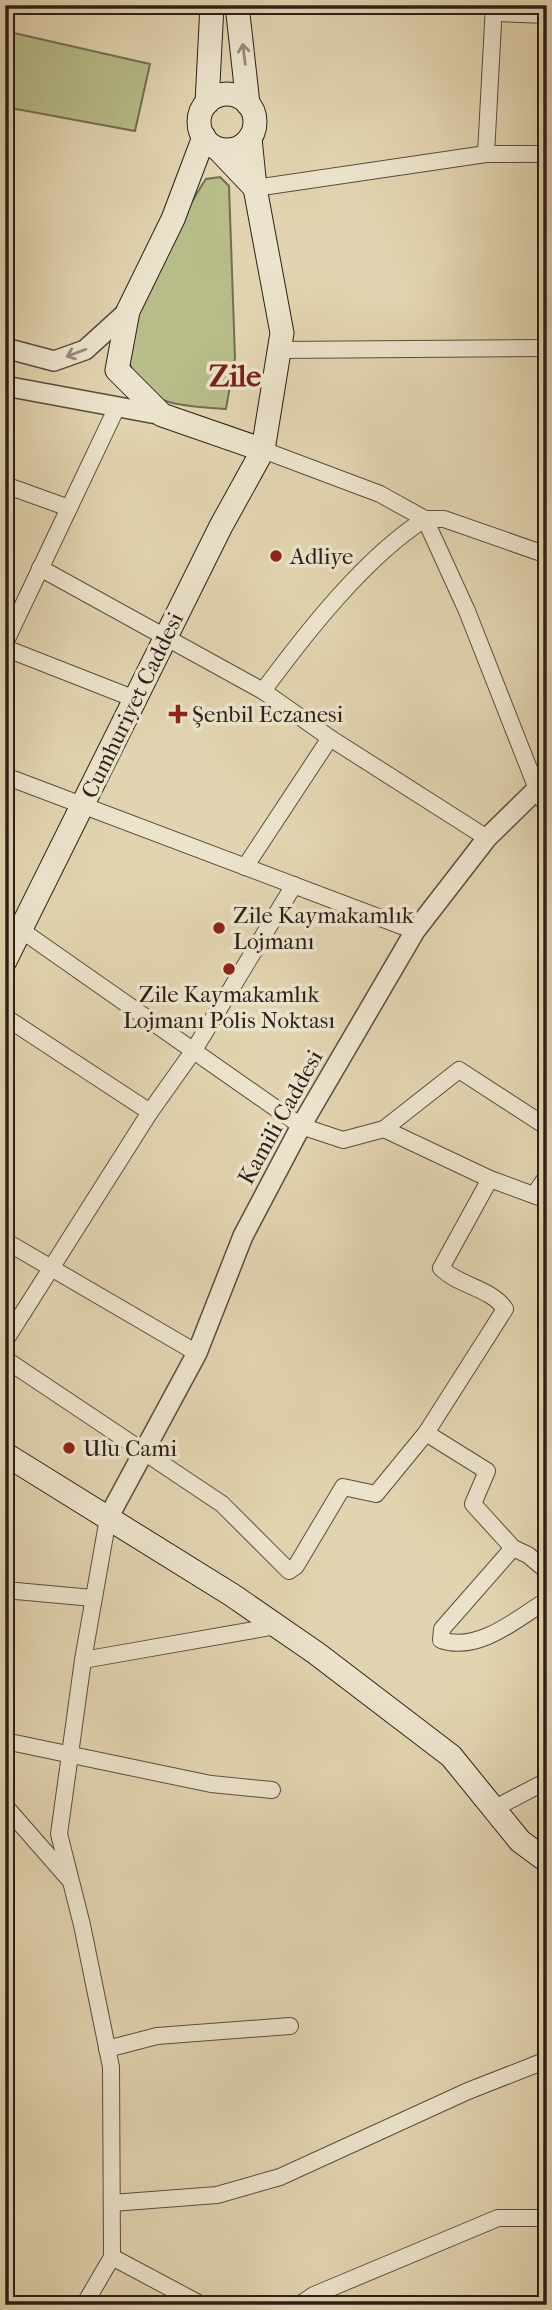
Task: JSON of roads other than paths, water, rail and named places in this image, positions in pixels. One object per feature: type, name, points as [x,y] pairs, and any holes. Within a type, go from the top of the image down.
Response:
[{"type":"main road","points":[[212,5],[207,103],[200,120],[211,143],[255,188]]},
{"type":"main road","points":[[211,143],[236,149],[250,138],[255,120],[248,103],[237,5]]},
{"type":"main road","points":[[207,103],[214,98],[232,95],[248,103]]},
{"type":"main road","name":"Cumhuriyet Caddesi","points":[[5,961],[263,450],[282,333],[255,188],[250,138]]},
{"type":"main road","points":[[211,143],[128,311],[117,370],[162,415],[263,450]]},
{"type":"main road","points":[[5,1454],[276,1626],[450,1756],[520,1841],[547,1861]]},
{"type":"street","points":[[486,154],[494,9],[547,15]]},
{"type":"street","points":[[255,188],[486,154],[547,154]]},
{"type":"street","points":[[5,348],[54,361],[85,350],[128,311]]},
{"type":"street","points":[[279,350],[547,348]]},
{"type":"street","points":[[5,386],[162,415]]},
{"type":"street","points":[[117,407],[5,645],[135,699]]},
{"type":"street","points":[[263,450],[380,494],[425,519],[444,519],[547,555]]},
{"type":"street","points":[[5,485],[69,508]]},
{"type":"street","points":[[263,691],[310,627],[403,533],[425,519]]},
{"type":"street","points":[[425,519],[542,781],[547,807]]},
{"type":"street","points":[[40,568],[263,691],[330,738],[487,838]]},
{"type":"street","points":[[245,867],[330,738]]},
{"type":"street","points":[[5,776],[415,931]]},
{"type":"street","name":"Kamili Caddesi","points":[[108,1518],[197,1353],[243,1237],[301,1126],[415,931],[487,838],[542,781]]},
{"type":"street","points":[[5,1341],[150,1112],[194,1050],[294,885]]},
{"type":"street","points":[[21,930],[301,1126],[343,1140],[384,1129],[459,1070],[547,1127]]},
{"type":"street","points":[[5,1017],[150,1112]]},
{"type":"street","points":[[384,1129],[490,1179],[540,1198],[547,1176]]},
{"type":"street","points":[[5,1359],[222,1504],[289,1571],[296,1566],[343,1487],[376,1494],[426,1433],[505,1309],[499,1300],[452,1279],[441,1268],[490,1179]]},
{"type":"street","points":[[5,1241],[197,1353]]},
{"type":"street","points":[[426,1433],[486,1471],[473,1504],[513,1548],[528,1555],[547,1571]]},
{"type":"street","points":[[84,2305],[112,2257],[111,2067],[59,1834],[83,1660],[108,1518]]},
{"type":"street","points":[[513,1548],[442,1629],[441,1640],[450,1644],[491,1636],[547,1600]]},
{"type":"street","points":[[5,1590],[93,1598]]},
{"type":"street","points":[[83,1660],[276,1626]]},
{"type":"street","points":[[5,1741],[211,1784],[272,1790]]},
{"type":"street","points":[[493,1809],[547,1781]]},
{"type":"street","points":[[5,1806],[71,1883]]},
{"type":"street","points":[[107,2049],[157,2036],[290,2026]]},
{"type":"street","points":[[112,2203],[217,2195],[279,2177],[468,2091],[547,2060]]},
{"type":"street","points":[[299,2305],[318,2300],[498,2218],[547,2218]]},
{"type":"street","points":[[112,2257],[202,2305]]},
{"type":"place","name":"Adliye","points":[[276,556]]},
{"type":"place","name":"Şenbil Eczanesi","points":[[178,714]]},
{"type":"place","name":"Zile Kaymakamlık Lojmanı","points":[[219,928]]},
{"type":"place","name":"Zile Kaymakamlık Lojmanı Polis Noktası","points":[[229,969]]},
{"type":"place","name":"Ulu Cami","points":[[69,1448]]},
{"type":"district","name":"Zile","points":[[235,376]]}]
